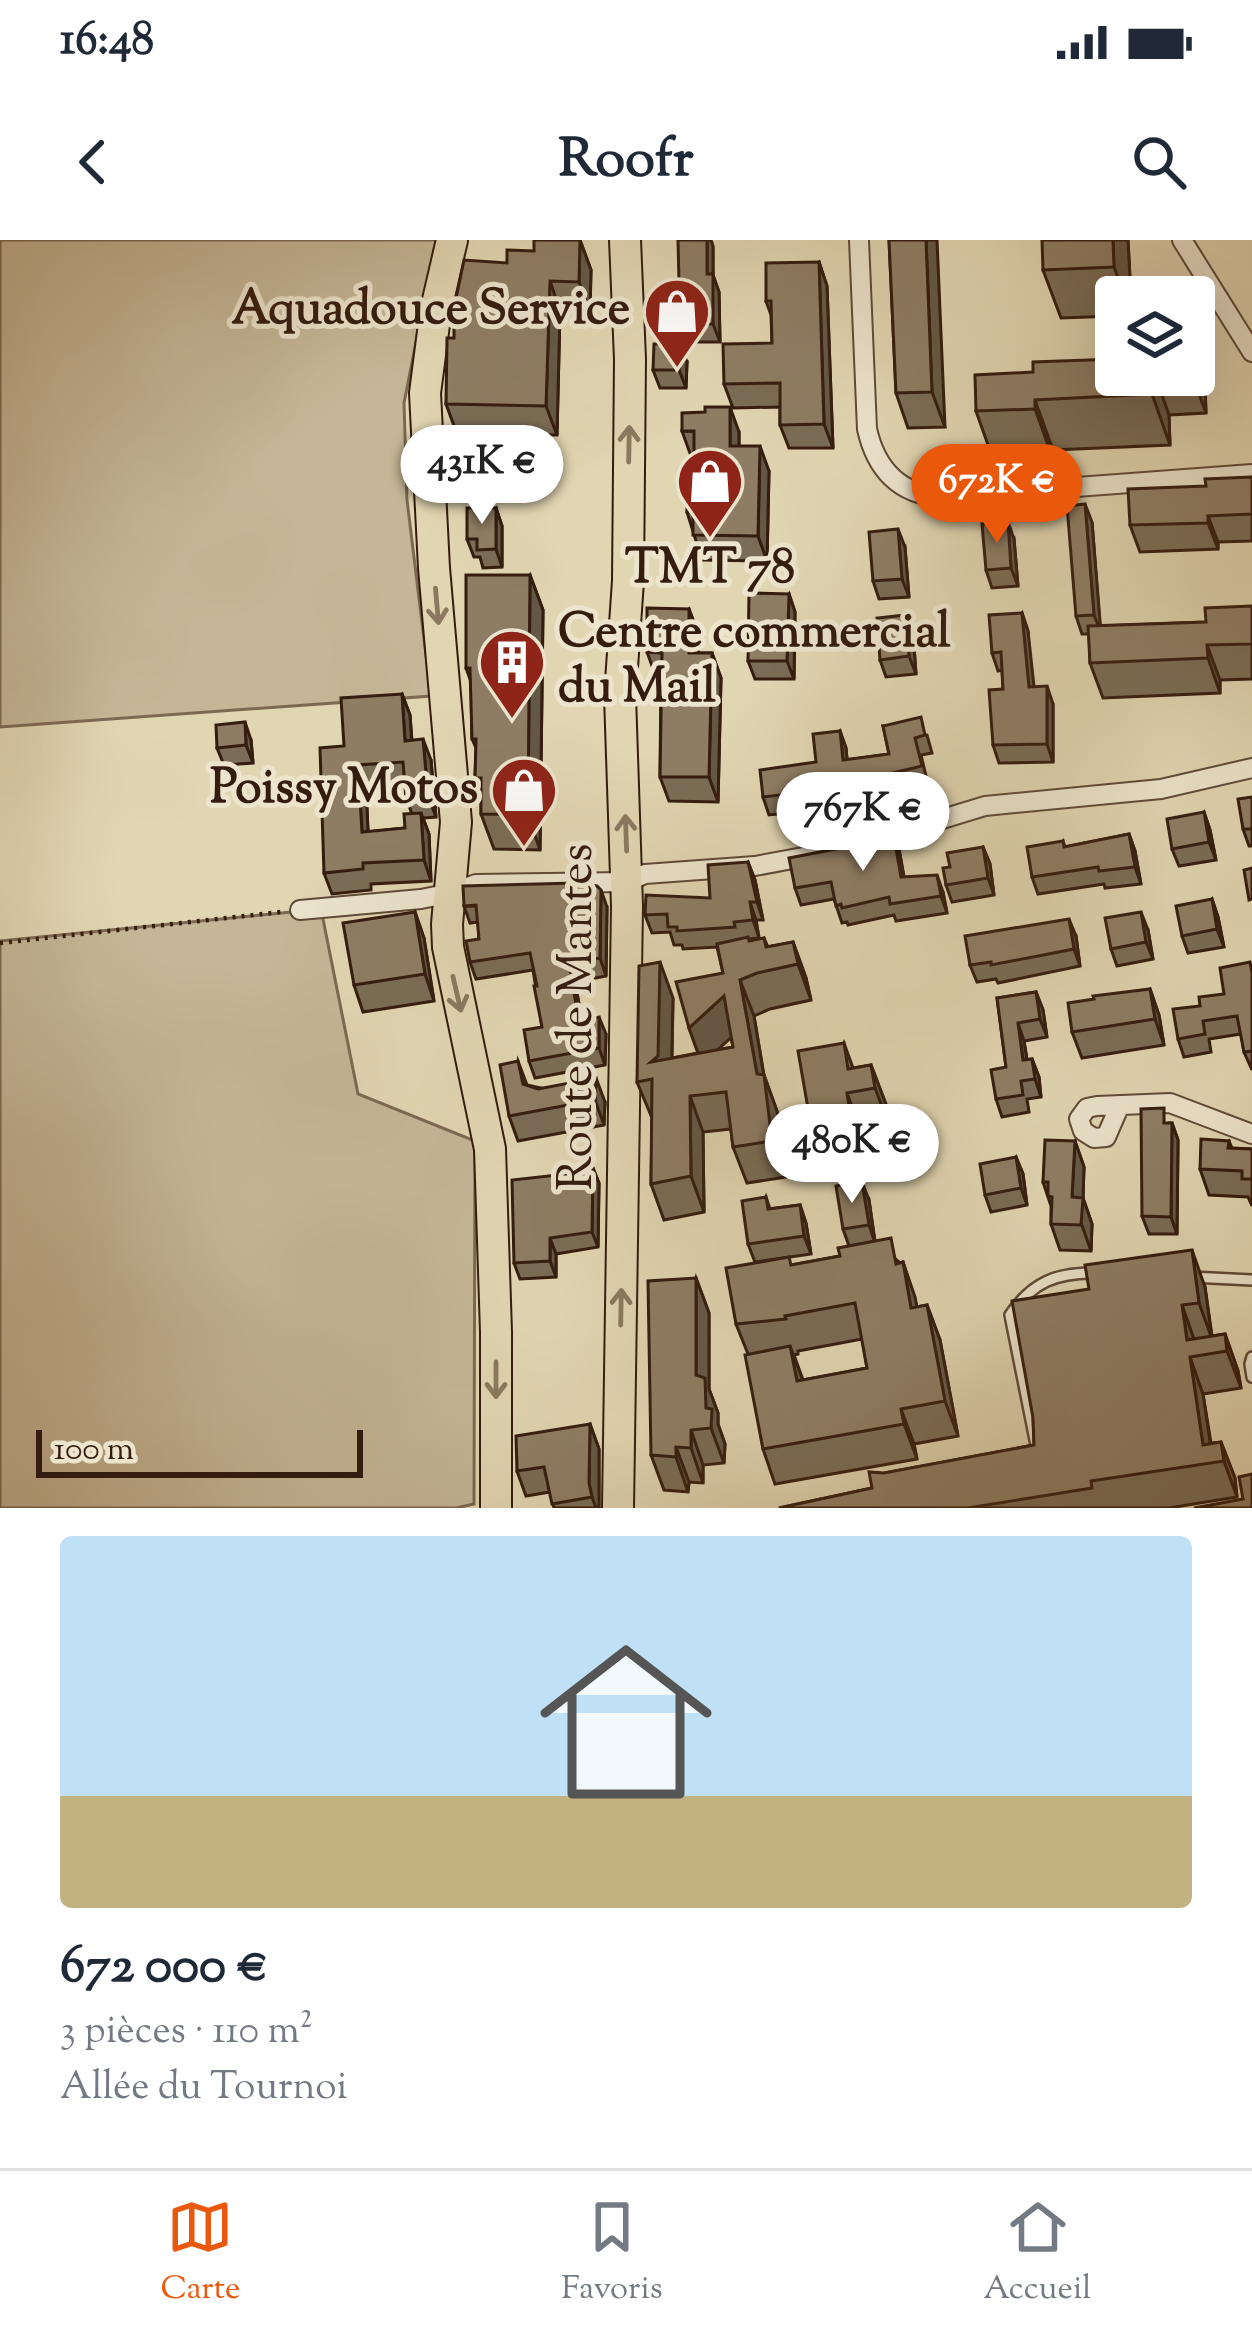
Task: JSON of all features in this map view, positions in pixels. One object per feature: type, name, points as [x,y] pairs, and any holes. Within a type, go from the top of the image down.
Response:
[{"type":"main road","points":[[452,240],[424,393],[456,822],[447,924],[490,1149],[496,1508]]},
{"type":"main road","name":"Route de Mantes","points":[[618,1508],[626,882],[620,696],[628,581],[630,359],[625,240]]},
{"type":"street","points":[[860,240],[867,429],[872,452],[906,489],[942,497],[1252,474]]},
{"type":"street","points":[[1182,240],[1252,352]]},
{"type":"street","points":[[300,910],[422,899],[476,884],[626,882],[645,874],[755,866],[850,848],[985,806],[1161,789],[1252,768]]},
{"type":"street","points":[[1120,1105],[1170,1103],[1252,1134]]},
{"type":"lane","points":[[1038,1456],[1010,1316],[1038,1284],[1062,1276],[1111,1274]]},
{"type":"lane","points":[[1181,1277],[1252,1280]]},
{"type":"lane","points":[[1252,1357],[1252,1377]]},
{"type":"path","points":[[0,943],[300,910]]},
{"type":"shaded area","points":[[0,240],[436,240],[404,403],[407,500],[431,696],[0,727]]},
{"type":"shaded area","points":[[321,909],[358,1094],[475,1141],[474,1504],[456,1508],[0,1508],[0,941]]},
{"type":"building","points":[[534,240],[580,240],[579,282],[550,281],[546,406],[446,404],[447,338],[454,338],[454,308],[464,260],[507,263],[507,250],[534,251]]},
{"type":"building","points":[[678,240],[707,240],[713,324],[680,324]]},
{"type":"building","points":[[889,240],[926,240],[932,392],[896,393]]},
{"type":"building","points":[[1042,240],[1113,240],[1114,267],[1043,270]]},
{"type":"building","points":[[819,262],[824,424],[780,425],[780,383],[724,384],[723,344],[772,343],[766,263]]},
{"type":"building","points":[[654,344],[680,344],[679,370],[653,370]]},
{"type":"building","points":[[1095,360],[1095,396],[1113,396],[1035,400],[1035,409],[976,411],[975,375],[1033,372],[1033,362]]},
{"type":"building","points":[[705,407],[730,407],[730,446],[760,446],[758,536],[693,535],[693,512],[687,512],[694,431],[682,431],[682,413],[705,412]]},
{"type":"building","points":[[1252,477],[1252,514],[1208,516],[1208,523],[1130,525],[1128,489],[1206,486],[1205,479]]},
{"type":"building","points":[[1085,504],[1094,615],[1076,616],[1067,506]]},
{"type":"building","points":[[467,508],[496,508],[496,549],[477,550],[477,539],[467,539]]},
{"type":"building","points":[[1008,522],[1011,568],[986,570],[982,524]]},
{"type":"building","points":[[898,529],[902,579],[873,581],[869,532]]},
{"type":"building","name":"Centre commercial du Mail","points":[[466,575],[530,575],[528,815],[481,814],[470,668],[466,668]]},
{"type":"building","points":[[749,593],[789,594],[787,661],[748,661]]},
{"type":"building","points":[[1252,606],[1252,644],[1207,645],[1208,658],[1090,663],[1088,626],[1206,622],[1205,608]]},
{"type":"building","points":[[647,608],[689,609],[689,653],[712,653],[709,777],[660,777],[662,653],[647,652]]},
{"type":"building","points":[[1022,613],[1029,687],[1047,686],[1047,744],[993,745],[989,690],[1003,689],[1001,652],[992,653],[989,615]]},
{"type":"building","points":[[906,615],[909,656],[880,660],[877,618]]},
{"type":"building","points":[[402,694],[405,741],[423,739],[428,796],[406,798],[403,762],[358,765],[362,832],[405,828],[404,814],[421,813],[424,860],[363,863],[363,869],[324,873],[320,748],[344,746],[341,698]]},
{"type":"building","points":[[921,717],[925,735],[915,738],[922,766],[864,780],[864,786],[763,797],[760,770],[816,762],[813,734],[840,731],[843,760],[889,754],[883,726]]},
{"type":"building","points":[[245,722],[246,745],[217,748],[216,725]]},
{"type":"building","points":[[1252,797],[1252,829],[1243,829],[1238,799]]},
{"type":"building","points":[[1204,812],[1209,842],[1172,849],[1167,819]]},
{"type":"building","points":[[893,832],[901,877],[937,875],[941,896],[890,904],[889,897],[842,908],[836,906],[831,882],[795,888],[789,858],[877,841],[876,836]]},
{"type":"building","points":[[1129,834],[1135,867],[1032,877],[1027,847],[1063,841],[1064,847]]},
{"type":"building","points":[[983,847],[988,878],[946,885],[947,853]]},
{"type":"building","points":[[748,862],[757,902],[750,902],[753,920],[734,922],[735,927],[677,931],[677,927],[668,927],[667,914],[645,915],[646,895],[710,898],[708,865]]},
{"type":"building","points":[[1252,868],[1252,899],[1249,900],[1244,870]]},
{"type":"building","points":[[576,883],[601,890],[600,958],[569,964],[579,1021],[599,1017],[599,1048],[529,1061],[524,1030],[542,1027],[530,953],[470,962],[466,941],[479,939],[476,905],[464,906],[463,886]]},
{"type":"building","points":[[1212,899],[1217,929],[1182,936],[1176,906]]},
{"type":"building","points":[[415,912],[425,974],[354,985],[343,923]]},
{"type":"building","points":[[1141,912],[1146,942],[1111,949],[1105,918]]},
{"type":"building","points":[[1069,919],[1074,949],[970,965],[965,936]]},
{"type":"building","points":[[748,937],[749,941],[764,938],[766,947],[793,942],[798,964],[740,980],[757,1074],[764,1075],[772,1141],[733,1147],[726,1092],[690,1096],[691,1176],[651,1184],[652,1079],[637,1082],[639,966],[660,962],[658,1056],[651,1062],[733,1047],[724,996],[689,1028],[676,982],[723,973],[717,944]]},
{"type":"building","points":[[1250,962],[1252,1051],[1244,1052],[1237,1016],[1203,1021],[1205,1034],[1178,1039],[1173,1009],[1200,1006],[1199,997],[1224,994],[1220,968]]},
{"type":"building","points":[[1150,989],[1155,1019],[1072,1032],[1068,1003]]},
{"type":"building","points":[[1036,992],[1040,1019],[1018,1023],[1023,1060],[1032,1059],[1035,1079],[1021,1081],[1023,1095],[996,1099],[991,1070],[1006,1067],[997,998]]},
{"type":"building","points":[[844,1043],[848,1069],[871,1065],[875,1088],[847,1093],[850,1113],[810,1120],[798,1051]]},
{"type":"building","points":[[518,1061],[523,1084],[538,1089],[596,1078],[595,1100],[509,1116],[500,1065]]},
{"type":"building","points":[[1164,1108],[1164,1123],[1172,1123],[1171,1217],[1142,1216],[1141,1109]]},
{"type":"building","points":[[1201,1139],[1229,1141],[1228,1148],[1252,1149],[1252,1179],[1242,1179],[1242,1171],[1200,1169]]},
{"type":"building","points":[[1045,1140],[1075,1141],[1072,1197],[1083,1198],[1081,1225],[1051,1224],[1052,1197],[1048,1196],[1048,1182],[1043,1182]]},
{"type":"building","points":[[1016,1157],[1021,1188],[985,1195],[980,1164]]},
{"type":"building","points":[[576,1167],[593,1168],[592,1232],[550,1238],[550,1261],[514,1263],[512,1180],[576,1173]]},
{"type":"building","points":[[862,1182],[869,1225],[843,1229],[836,1186]]},
{"type":"building","points":[[766,1197],[768,1209],[800,1205],[804,1236],[748,1244],[742,1201]]},
{"type":"building","points":[[891,1238],[896,1264],[903,1262],[911,1308],[927,1305],[945,1401],[901,1409],[904,1424],[763,1449],[745,1355],[790,1346],[797,1381],[867,1368],[855,1303],[786,1319],[736,1324],[726,1268],[789,1257],[791,1265],[840,1256],[838,1248]]},
{"type":"building","points":[[1192,1250],[1199,1303],[1182,1305],[1187,1340],[1225,1334],[1227,1351],[1190,1357],[1203,1445],[1221,1442],[1224,1461],[1091,1481],[1092,1488],[968,1508],[779,1508],[872,1488],[869,1472],[1034,1445],[1012,1301],[1089,1289],[1085,1265]]},
{"type":"building","points":[[696,1278],[696,1375],[705,1378],[711,1428],[691,1430],[691,1448],[676,1447],[676,1457],[651,1455],[648,1281]]},
{"type":"building","points":[[590,1424],[592,1497],[552,1504],[544,1467],[517,1471],[516,1436]]},
{"type":"building","points":[[1252,1474],[1252,1508],[1194,1508],[1243,1499],[1239,1477]]},
{"type":"place","name":"Aquadouce Service","points":[[677,370]]},
{"type":"place","name":"TMT 78","points":[[710,540]]},
{"type":"place","name":"Centre commercial du Mail","points":[[512,721]]},
{"type":"place","name":"Poissy Motos","points":[[524,849]]}]
